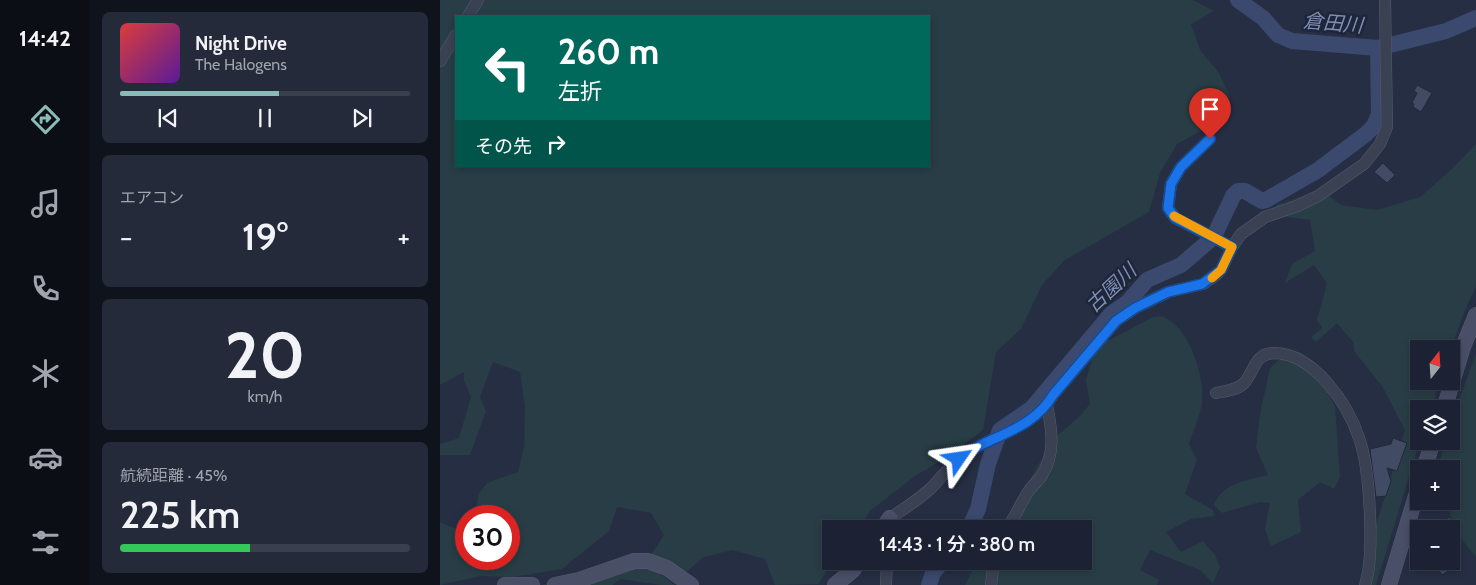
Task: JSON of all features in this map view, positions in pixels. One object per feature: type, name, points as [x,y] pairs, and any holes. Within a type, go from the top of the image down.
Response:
[{"type":"main road","points":[[1447,400],[1463,347],[1476,315]]},
{"type":"main road","points":[[1388,585],[1411,510]]},
{"type":"main road","points":[[555,585],[579,580],[634,561],[648,562],[667,568],[691,585]]},
{"type":"main road","points":[[834,585],[853,570]]},
{"type":"main road","points":[[505,585],[532,585]]},
{"type":"street","points":[[469,15],[478,0]]},
{"type":"street","points":[[893,520],[930,488],[959,459],[981,445],[1015,430],[1034,418],[1047,405],[1053,395],[1116,321],[1129,311],[1168,292],[1202,284],[1221,270],[1232,247],[1241,234],[1265,217],[1297,206],[1318,196],[1372,157],[1387,127],[1385,0]]},
{"type":"street","points":[[440,61],[455,38]]},
{"type":"street","points":[[1210,139],[1181,167],[1176,175],[1171,184],[1168,208],[1175,218],[1232,247]]},
{"type":"street","points":[[1216,393],[1236,388],[1245,383],[1261,357],[1277,353],[1294,357],[1312,368],[1329,384],[1347,411],[1360,438],[1367,477],[1370,561],[1365,585]]},
{"type":"street","points":[[1013,520],[1028,492],[1041,476],[1052,450],[1052,430],[1047,405]]},
{"type":"street","points":[[886,585],[887,570]]},
{"type":"street","points":[[991,585],[993,570]]},
{"type":"shaded area","points":[[440,0],[1193,0],[1214,11],[1191,24],[1200,50],[1219,73],[1230,97],[1206,128],[1177,144],[1160,173],[1149,212],[1065,260],[1042,285],[1021,329],[996,352],[983,430],[947,457],[915,476],[870,511],[864,520],[822,520],[822,570],[828,570],[818,584],[775,585],[765,559],[732,550],[704,557],[686,572],[651,555],[664,535],[651,513],[617,507],[609,531],[562,569],[514,577],[481,576],[440,585],[440,522],[455,528],[455,570],[520,570],[520,505],[476,505],[479,493],[487,483],[518,472],[524,447],[525,406],[520,372],[493,362],[480,397],[486,411],[470,455],[440,455],[440,444],[459,438],[471,397],[464,381],[464,372],[440,385]]},
{"type":"shaded area","points":[[1476,144],[1476,286],[1454,340],[1410,340],[1410,390],[1437,390],[1434,400],[1410,400],[1410,450],[1417,450],[1414,460],[1410,460],[1410,474],[1376,585],[1368,585],[1369,549],[1405,430],[1382,386],[1354,351],[1353,342],[1337,323],[1316,342],[1311,337],[1322,328],[1317,320],[1327,283],[1314,265],[1285,283],[1292,264],[1315,251],[1310,220],[1279,216],[1276,205],[1321,190],[1341,205],[1377,210],[1420,197],[1452,169]]},
{"type":"shaded area","points":[[1153,317],[1164,317],[1181,331],[1194,354],[1201,380],[1202,403],[1189,444],[1197,460],[1185,494],[1213,510],[1214,516],[1191,519],[1166,532],[1181,552],[1203,541],[1215,555],[1220,567],[1213,583],[1200,570],[1150,550],[1140,570],[1159,580],[1157,585],[965,585],[972,570],[1092,570],[1092,520],[1005,520],[1053,439],[1079,417],[1090,404],[1086,380],[1096,347]]},
{"type":"shaded area","points":[[1289,351],[1300,352],[1313,361],[1319,379],[1335,406],[1340,477],[1334,489],[1320,482],[1298,500],[1301,532],[1271,546],[1265,529],[1270,503],[1260,502],[1222,513],[1214,505],[1229,487],[1268,475],[1256,448],[1260,414],[1270,368]]},
{"type":"shaded area","points":[[1476,353],[1476,557],[1460,537],[1460,520],[1452,520],[1449,510],[1460,510],[1460,460],[1440,460],[1443,450],[1460,450],[1459,400]]},
{"type":"shaded area","points":[[637,566],[657,572],[675,585],[661,585],[621,579],[612,585],[542,585]]},
{"type":"building","points":[[1417,85],[1432,93],[1421,112],[1413,107],[1414,104],[1412,103],[1417,93],[1414,91]]},
{"type":"building","points":[[1383,163],[1395,175],[1387,183],[1374,172]]},
{"type":"building","points":[[1393,438],[1407,443],[1397,471],[1387,468],[1391,481],[1386,496],[1376,497],[1370,449],[1391,444]]},
{"type":"building","points":[[1439,570],[1449,570],[1442,575]]},
{"type":"waterway","name":"倉田川","points":[[1238,0],[1263,18],[1278,35],[1292,41],[1378,48],[1446,31],[1476,18]]},
{"type":"waterway","name":"古園川","points":[[973,520],[978,509],[988,464],[1000,430],[1032,408],[1112,313],[1128,302],[1147,280],[1181,265],[1209,241],[1216,232],[1233,196],[1238,191],[1245,191],[1262,201],[1266,200],[1318,170],[1374,126],[1379,114],[1378,48]]},
{"type":"waterway","name":"古園川","points":[[929,585],[936,570]]},
{"type":"slow traffic","points":[[1174,216],[1232,247],[1221,270],[1212,278]]},
{"type":"route","points":[[959,459],[981,445],[1015,430],[1034,418],[1047,405],[1053,395],[1106,331],[1124,314],[1168,292],[1202,284],[1221,270],[1232,247],[1175,218],[1168,208],[1171,184],[1181,167],[1210,139]]}]
